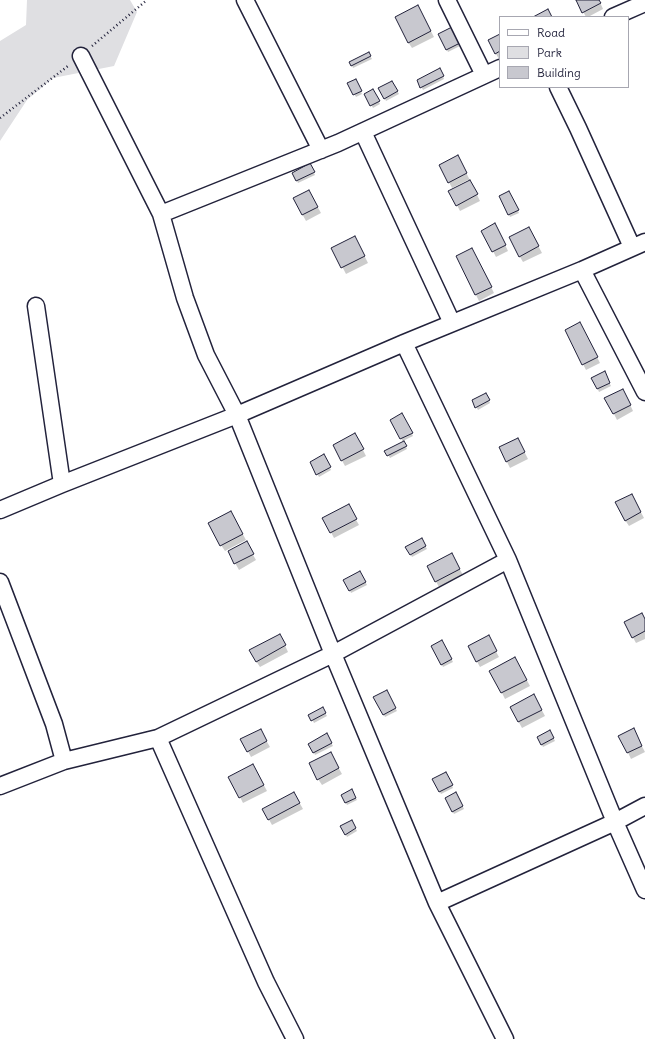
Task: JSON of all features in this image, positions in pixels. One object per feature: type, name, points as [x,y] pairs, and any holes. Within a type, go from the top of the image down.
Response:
[{"type":"street","points":[[245,0],[321,150]]},
{"type":"street","points":[[446,0],[484,75]]},
{"type":"street","points":[[615,16],[645,3]]},
{"type":"street","points":[[81,56],[161,214],[185,298],[206,355],[237,415],[333,654],[437,903],[505,1039]]},
{"type":"street","points":[[161,214],[363,132],[499,68]]},
{"type":"street","points":[[0,510],[237,415],[404,343],[639,245],[558,88]]},
{"type":"street","points":[[363,132],[452,323]]},
{"type":"street","points":[[582,270],[645,392]]},
{"type":"street","points":[[36,306],[62,484]]},
{"type":"street","points":[[404,343],[508,560],[615,822],[645,890]]},
{"type":"street","points":[[0,786],[64,760],[158,738],[333,654],[508,560]]},
{"type":"street","points":[[0,582],[54,724],[64,760]]},
{"type":"street","points":[[158,738],[266,982],[295,1039]]},
{"type":"street","points":[[437,903],[615,822],[645,806]]},
{"type":"path","points":[[0,118],[81,56],[147,0]]},
{"type":"green space","points":[[27,0],[130,0],[137,12],[114,66],[53,78],[27,100],[0,141],[0,41],[26,25]]},
{"type":"building","points":[[576,0],[599,0],[601,3],[582,13]]},
{"type":"building","points":[[418,5],[431,31],[408,43],[395,17]]},
{"type":"building","points":[[548,9],[552,16],[535,16]]},
{"type":"building","points":[[454,26],[462,42],[446,50],[438,34]]},
{"type":"building","points":[[499,34],[499,52],[495,54],[488,40]]},
{"type":"building","points":[[369,52],[371,56],[351,66],[349,62]]},
{"type":"building","points":[[440,68],[444,76],[420,88],[417,80]]},
{"type":"building","points":[[356,79],[362,91],[353,95],[347,83]]},
{"type":"building","points":[[392,81],[398,91],[384,99],[378,88]]},
{"type":"building","points":[[373,89],[380,101],[370,106],[364,94]]},
{"type":"building","points":[[458,155],[467,173],[448,183],[439,165]]},
{"type":"building","points":[[310,163],[315,172],[296,181],[292,173]]},
{"type":"building","points":[[470,180],[478,194],[456,206],[448,191]]},
{"type":"building","points":[[309,190],[318,207],[302,215],[293,198]]},
{"type":"building","points":[[509,191],[519,210],[508,215],[499,196]]},
{"type":"building","points":[[495,223],[506,245],[492,252],[481,231]]},
{"type":"building","points":[[529,227],[539,246],[519,257],[509,237]]},
{"type":"building","points":[[355,236],[365,256],[341,268],[331,248]]},
{"type":"building","points":[[472,248],[492,287],[475,295],[456,256]]},
{"type":"building","points":[[580,322],[598,357],[582,365],[565,330]]},
{"type":"building","points":[[605,371],[610,383],[597,389],[591,378]]},
{"type":"building","points":[[623,389],[631,405],[613,414],[604,398]]},
{"type":"building","points":[[486,393],[490,400],[475,408],[472,400]]},
{"type":"building","points":[[402,413],[413,433],[400,439],[390,420]]},
{"type":"building","points":[[355,433],[364,449],[341,461],[333,445]]},
{"type":"building","points":[[518,438],[525,452],[506,462],[499,447]]},
{"type":"building","points":[[404,441],[407,446],[387,456],[384,451]]},
{"type":"building","points":[[324,454],[331,467],[316,475],[310,462]]},
{"type":"building","points":[[632,494],[641,512],[625,521],[615,502]]},
{"type":"building","points":[[349,504],[357,519],[330,533],[322,518]]},
{"type":"building","points":[[231,511],[243,534],[220,546],[208,523]]},
{"type":"building","points":[[422,538],[426,546],[410,555],[405,547]]},
{"type":"building","points":[[247,541],[254,554],[234,564],[228,551]]},
{"type":"building","points":[[452,553],[460,569],[435,582],[427,566]]},
{"type":"building","points":[[360,571],[366,582],[349,591],[343,580]]},
{"type":"building","points":[[642,613],[645,619],[645,631],[632,638],[624,622]]},
{"type":"building","points":[[280,634],[286,645],[256,662],[249,650]]},
{"type":"building","points":[[489,635],[497,651],[476,662],[468,646]]},
{"type":"building","points":[[442,640],[452,659],[441,665],[431,646]]},
{"type":"building","points":[[515,657],[527,680],[501,693],[489,671]]},
{"type":"building","points":[[387,690],[396,708],[383,715],[373,697]]},
{"type":"building","points":[[534,694],[542,710],[518,722],[510,707]]},
{"type":"building","points":[[323,707],[326,713],[311,721],[308,715]]},
{"type":"building","points":[[634,728],[642,746],[627,753],[618,736]]},
{"type":"building","points":[[261,729],[267,741],[247,752],[240,739]]},
{"type":"building","points":[[550,730],[554,738],[541,745],[537,737]]},
{"type":"building","points":[[327,733],[332,743],[313,753],[308,744]]},
{"type":"building","points":[[331,752],[339,768],[317,780],[309,763]]},
{"type":"building","points":[[253,764],[264,785],[239,798],[228,777]]},
{"type":"building","points":[[446,772],[453,785],[439,792],[432,779]]},
{"type":"building","points":[[352,789],[356,798],[345,803],[341,795]]},
{"type":"building","points":[[294,792],[300,803],[268,820],[262,809]]},
{"type":"building","points":[[456,792],[463,806],[452,812],[445,798]]},
{"type":"building","points":[[352,820],[356,828],[345,835],[340,826]]}]
